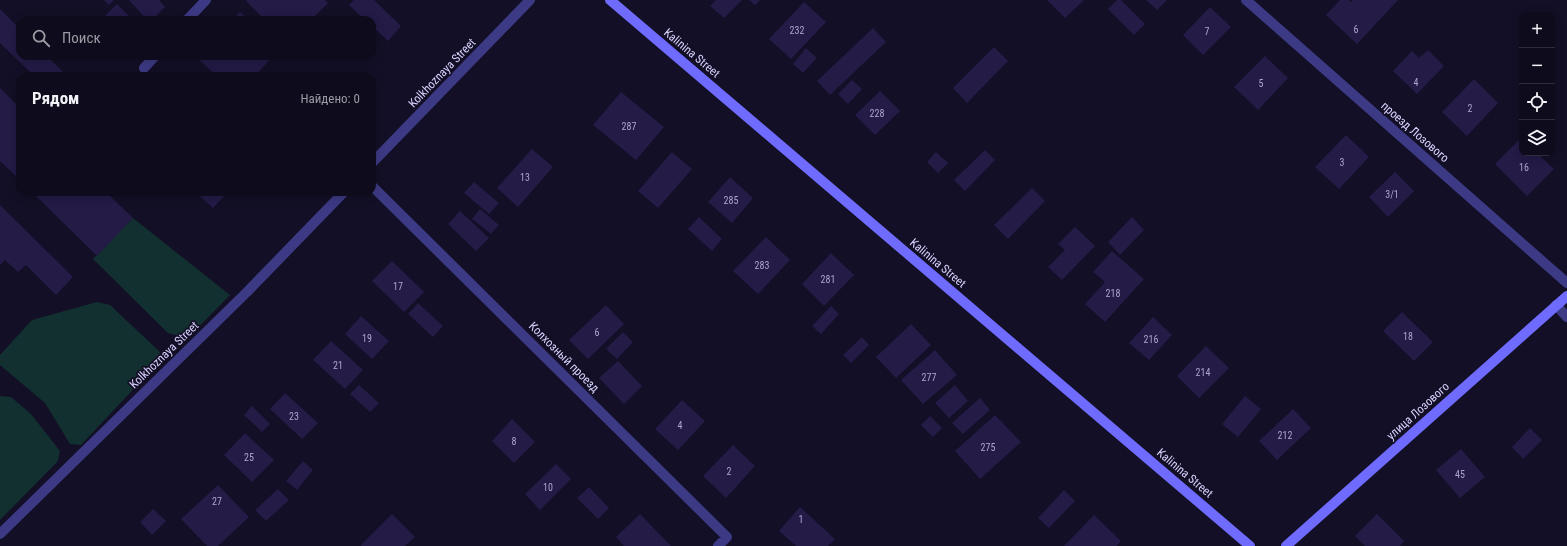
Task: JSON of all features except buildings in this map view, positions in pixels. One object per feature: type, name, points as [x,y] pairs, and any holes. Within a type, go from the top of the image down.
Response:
[{"type":"street","points":[[191,16],[206,0]]},
{"type":"street","name":"Kolkhoznaya Street","points":[[376,159],[530,0]]},
{"type":"street","name":"Kalinina Street","points":[[610,0],[1250,546]]},
{"type":"street","name":"проезд Лозового","points":[[1246,0],[1567,283]]},
{"type":"street","points":[[144,68],[151,60]]},
{"type":"street","name":"Колхозный проезд","points":[[376,190],[727,537],[718,546]]},
{"type":"street","name":"Kolkhoznaya Street","points":[[0,534],[247,292],[340,196]]},
{"type":"street","name":"улица Лозового","points":[[1286,546],[1567,296]]},
{"type":"street","points":[[1556,305],[1567,317]]},
{"type":"green space","points":[[133,218],[230,295],[188,338],[168,333],[93,259]]},
{"type":"green space","points":[[97,302],[110,305],[160,352],[157,364],[81,445],[70,444],[45,403],[0,365],[0,355],[32,320]]},
{"type":"green space","points":[[0,396],[11,397],[31,414],[60,451],[58,461],[0,520]]}]
